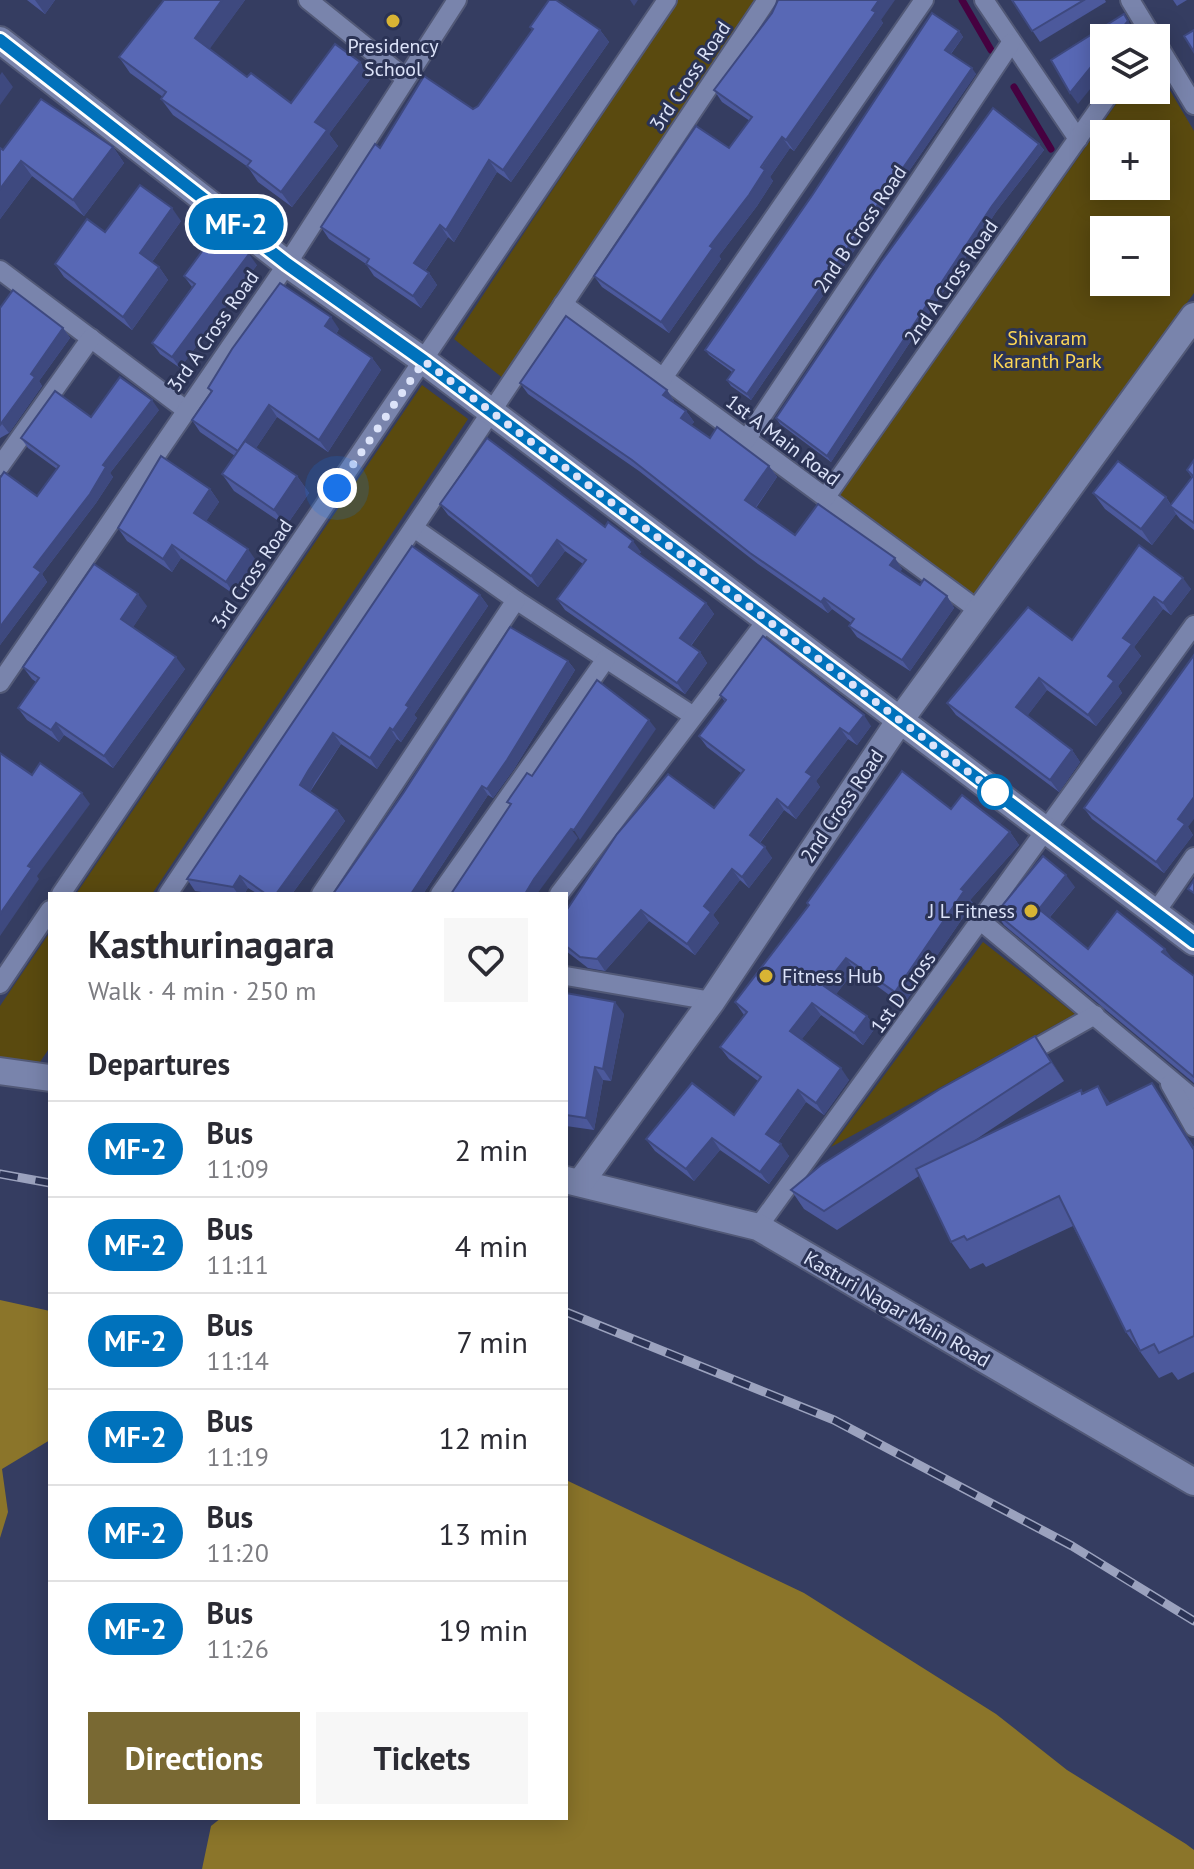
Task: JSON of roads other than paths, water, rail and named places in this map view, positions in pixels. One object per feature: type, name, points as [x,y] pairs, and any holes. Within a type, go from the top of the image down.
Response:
[{"type":"main road","points":[[0,40],[287,264],[424,361],[1194,942]]},
{"type":"main road","name":"2nd Cross Road","points":[[573,1182],[712,1001],[900,720],[1194,316]]},
{"type":"main road","points":[[0,1071],[48,1076]]},
{"type":"main road","name":"Kasturi Nagar Main Road","points":[[573,1182],[758,1227],[1194,1482]]},
{"type":"street","points":[[308,0],[405,78]]},
{"type":"street","name":"3rd A Cross Road","points":[[0,683],[287,264],[457,0]]},
{"type":"street","name":"3rd Cross Road","points":[[62,892],[667,0]]},
{"type":"street","name":"3rd Cross Road","points":[[169,892],[767,0]]},
{"type":"street","points":[[984,0],[1078,139]]},
{"type":"street","points":[[1130,0],[1144,24]]},
{"type":"street","points":[[663,378],[921,4]]},
{"type":"street","name":"2nd B Cross Road","points":[[746,440],[1011,43]]},
{"type":"street","points":[[1170,67],[1194,105]]},
{"type":"street","name":"2nd A Cross Road","points":[[825,498],[1102,104]]},
{"type":"street","points":[[2,274],[186,410]]},
{"type":"street","name":"1st A Main Road","points":[[563,304],[978,610]]},
{"type":"street","points":[[0,466],[91,338]]},
{"type":"street","points":[[414,528],[516,600],[692,715]]},
{"type":"street","points":[[322,892],[516,600]]},
{"type":"street","points":[[560,892],[767,620]]},
{"type":"street","name":"1st D Cross","points":[[758,1227],[982,922],[1194,625]]},
{"type":"street","points":[[441,892],[606,659]]},
{"type":"street","points":[[1155,913],[1194,857]]},
{"type":"street","points":[[0,984],[48,913]]},
{"type":"street","points":[[982,922],[1194,1099]]},
{"type":"street","points":[[568,976],[712,1001]]},
{"type":"street","points":[[1000,1068],[1095,1015]]},
{"type":"street","points":[[1165,1075],[1194,1127]]},
{"type":"street","points":[[784,1189],[825,1167]]},
{"type":"waterway","points":[[962,0],[991,50]]},
{"type":"waterway","points":[[1014,87],[1051,149]]},
{"type":"railway","points":[[0,1174],[48,1183]]},
{"type":"railway","points":[[568,1313],[834,1420],[1072,1546],[1194,1621]]},
{"type":"place","name":"Presidency School","points":[[393,21]]},
{"type":"place","name":"J L Fitness","points":[[1031,911]]},
{"type":"place","name":"Fitness Hub","points":[[766,976]]},
{"type":"park label","name":"Shivaram Karanth Park","points":[[1047,350]]}]
